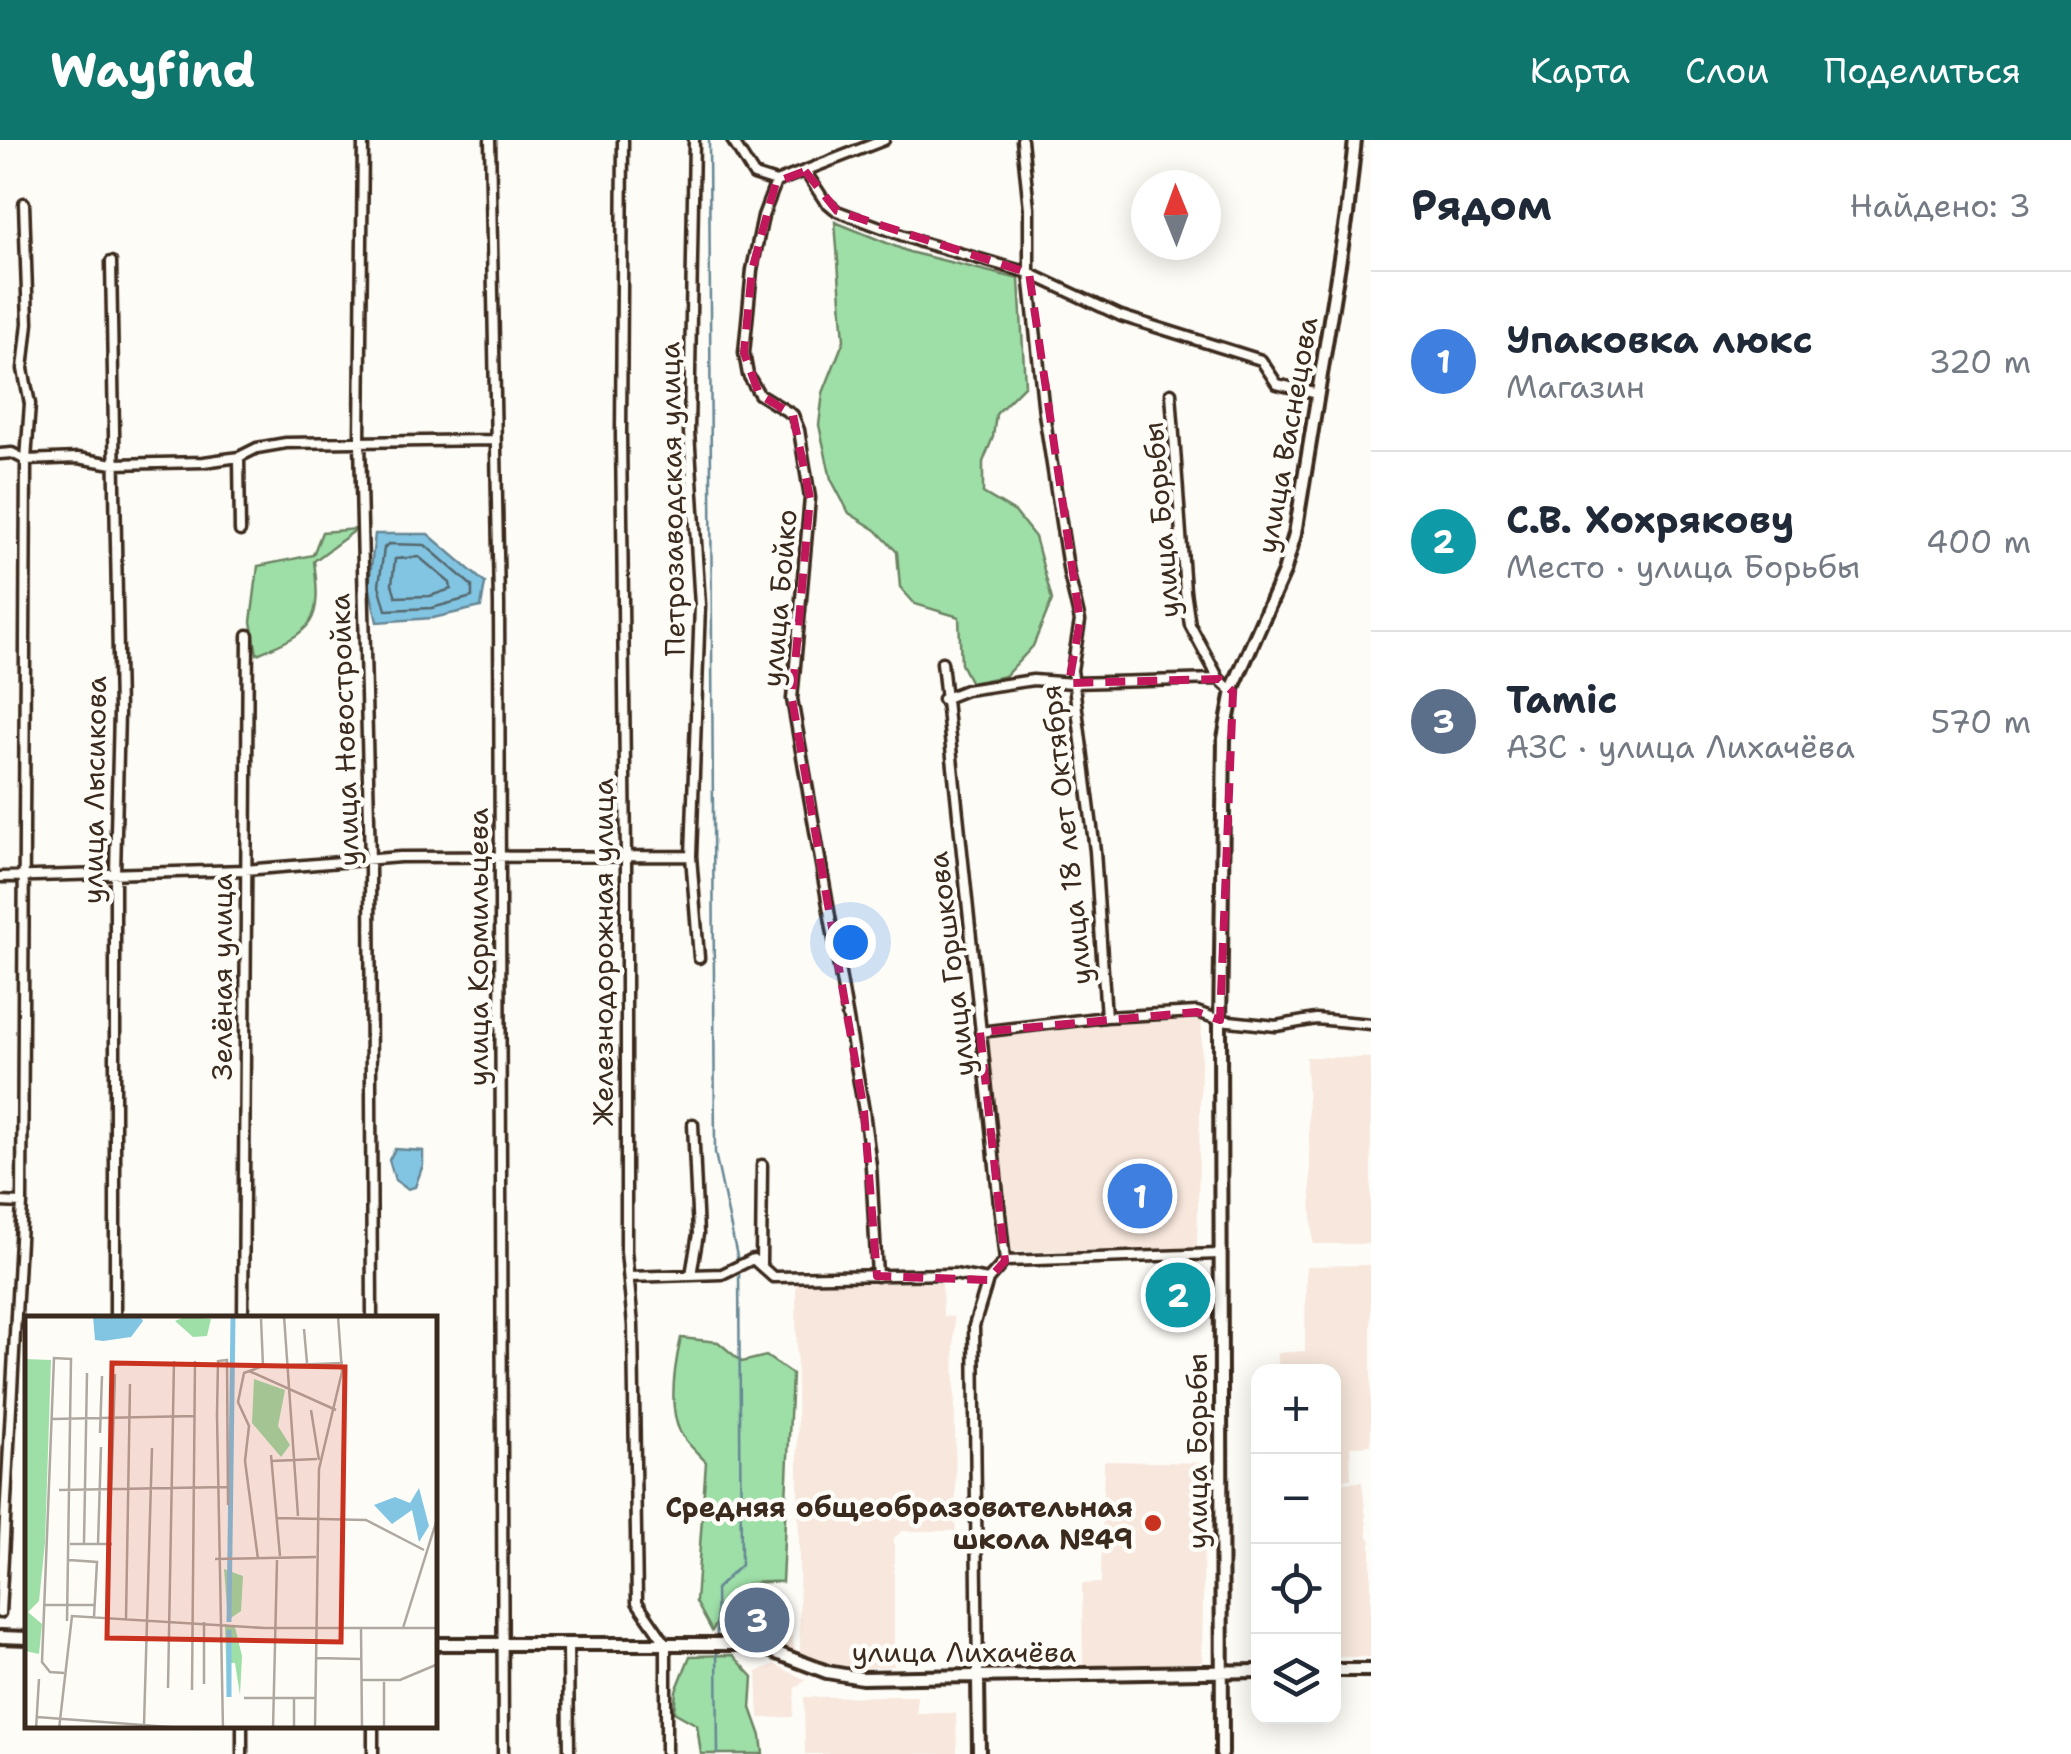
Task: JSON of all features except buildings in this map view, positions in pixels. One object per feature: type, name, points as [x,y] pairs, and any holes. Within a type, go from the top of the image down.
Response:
[{"type":"street","name":"улица Новостройка","points":[[364,140],[360,441],[370,862],[372,1316]]},
{"type":"street","name":"улица Кормильцева","points":[[490,140],[499,604],[503,1754]]},
{"type":"street","name":"Железнодорожная улица","points":[[622,140],[626,1251],[637,1602],[666,1644]]},
{"type":"street","name":"Петрозаводская улица","points":[[694,140],[690,432],[700,605],[691,856],[699,958]]},
{"type":"street","points":[[732,140],[754,175],[776,182],[888,140]]},
{"type":"street","name":"улица 18 лет Октября","points":[[1022,140],[1029,208],[1028,274],[1044,413],[1080,620],[1072,670],[1095,851],[1106,1017]]},
{"type":"street","name":"улица Васнецова","points":[[1220,1024],[1224,738],[1232,692],[1290,555],[1352,183],[1355,140]]},
{"type":"street","points":[[805,171],[824,200],[837,211],[920,242],[1028,274],[1122,316],[1261,360],[1277,384],[1318,394]]},
{"type":"street","name":"улица Бойко","points":[[776,182],[763,216],[752,270],[744,353],[748,375],[760,394],[792,416],[799,430],[810,498],[792,699],[864,1111],[876,1276]]},
{"type":"street","points":[[0,1613],[22,1203],[26,460],[30,404],[23,369],[28,323],[24,204]]},
{"type":"street","name":"улица Лысикова","points":[[111,262],[119,712],[115,1316]]},
{"type":"street","name":"улица Борьбы","points":[[1172,392],[1190,625],[1219,679],[1232,692]]},
{"type":"street","points":[[0,454],[12,453],[26,460],[78,458],[113,464],[204,462],[239,457],[256,448],[286,443],[494,440]]},
{"type":"street","points":[[239,457],[240,531]]},
{"type":"street","name":"Зелёная улица","points":[[243,1316],[248,635]]},
{"type":"street","name":"улица Горшкова","points":[[942,662],[1005,1262]]},
{"type":"street","points":[[944,699],[966,690],[1033,680],[1073,683],[1219,679]]},
{"type":"street","points":[[0,877],[245,870],[400,857],[691,856]]},
{"type":"street","points":[[980,1032],[1106,1017],[1197,1012],[1220,1024],[1276,1026],[1316,1019],[1371,1024]]},
{"type":"street","name":"улица Борьбы","points":[[1220,1024],[1222,1754]]},
{"type":"street","points":[[692,1275],[698,1234],[693,1124]]},
{"type":"street","points":[[760,1263],[762,1165]]},
{"type":"street","points":[[0,1202],[22,1203]]},
{"type":"street","points":[[980,1754],[974,1326],[988,1280],[1005,1262],[1219,1254]]},
{"type":"street","points":[[629,1277],[722,1274],[753,1259],[772,1277],[954,1274],[988,1280]]},
{"type":"street","points":[[0,1637],[25,1638]]},
{"type":"street","name":"улица Лихачёва","points":[[438,1644],[752,1644],[769,1647],[826,1672],[862,1678],[1251,1671]]},
{"type":"street","points":[[568,1644],[569,1754]]},
{"type":"street","points":[[666,1644],[666,1754]]},
{"type":"street","points":[[1341,1670],[1371,1670]]},
{"type":"highlighted area","points":[[805,171],[837,211],[1029,273],[1080,621],[1069,683],[1219,679],[1233,692],[1220,1020],[1197,1012],[980,1032],[1005,1261],[988,1280],[877,1276],[864,1111],[792,699],[810,498],[793,415],[759,394],[744,353],[752,270],[776,182]]},
{"type":"shaded area","points":[[1202,1018],[1197,1248],[1012,1252],[989,1039],[1008,1032]]},
{"type":"shaded area","points":[[1306,1057],[1371,1058],[1371,1244],[1313,1244]]},
{"type":"shaded area","points":[[1371,1265],[1371,1445],[1350,1446],[1351,1479],[1341,1480],[1341,1364],[1278,1364],[1278,1353],[1305,1351],[1306,1266]]},
{"type":"shaded area","points":[[942,1282],[943,1316],[954,1317],[956,1531],[902,1531],[894,1538],[894,1666],[840,1669],[800,1655],[796,1284]]},
{"type":"shaded area","points":[[1104,1461],[1205,1463],[1202,1662],[1083,1667],[1082,1584],[1101,1583]]},
{"type":"shaded area","points":[[1362,1482],[1371,1540],[1371,1657],[1341,1657],[1341,1483]]},
{"type":"shaded area","points":[[744,1589],[779,1592],[796,1652],[763,1642],[709,1640]]},
{"type":"shaded area","points":[[774,1664],[806,1680],[795,1688],[793,1717],[759,1718],[757,1672]]},
{"type":"shaded area","points":[[917,1696],[917,1713],[956,1713],[957,1754],[805,1754],[804,1697]]},
{"type":"green space","points":[[835,222],[909,252],[1019,279],[1025,385],[996,414],[993,437],[983,462],[983,493],[1015,512],[1035,537],[1052,600],[1033,646],[1005,676],[971,683],[961,664],[959,617],[915,604],[900,587],[897,552],[876,530],[849,513],[831,479],[819,425],[823,393],[844,340]]},
{"type":"green space","points":[[357,529],[314,561],[316,598],[310,622],[291,638],[257,654],[251,622],[258,566],[313,555],[322,532]]},
{"type":"green space","points":[[681,1338],[718,1342],[742,1362],[766,1356],[792,1374],[782,1582],[753,1583],[737,1590],[712,1631],[696,1602],[706,1462],[680,1432],[674,1410]]},
{"type":"green space","points":[[733,1655],[753,1677],[751,1708],[763,1754],[701,1754],[697,1725],[674,1712],[676,1691],[690,1656]]},
{"type":"water","points":[[375,534],[428,534],[485,583],[481,607],[433,618],[377,622],[369,585]]},
{"type":"water","points":[[395,1149],[423,1151],[423,1165],[415,1187],[407,1189],[395,1180],[389,1160]]},
{"type":"waterway","points":[[709,140],[715,1153],[738,1261]]},
{"type":"waterway","points":[[717,1640],[716,1589],[741,1565],[739,1269]]},
{"type":"waterway","points":[[717,1648],[718,1754]]},
{"type":"place","name":"Упаковка люкс","points":[[1140,1196]]},
{"type":"place","name":"С.В. Хохрякову","points":[[1178,1295]]},
{"type":"place","name":"Средняя общеобразовательная школа №49","points":[[1153,1523]]},
{"type":"place","name":"Tamic","points":[[757,1620]]}]
